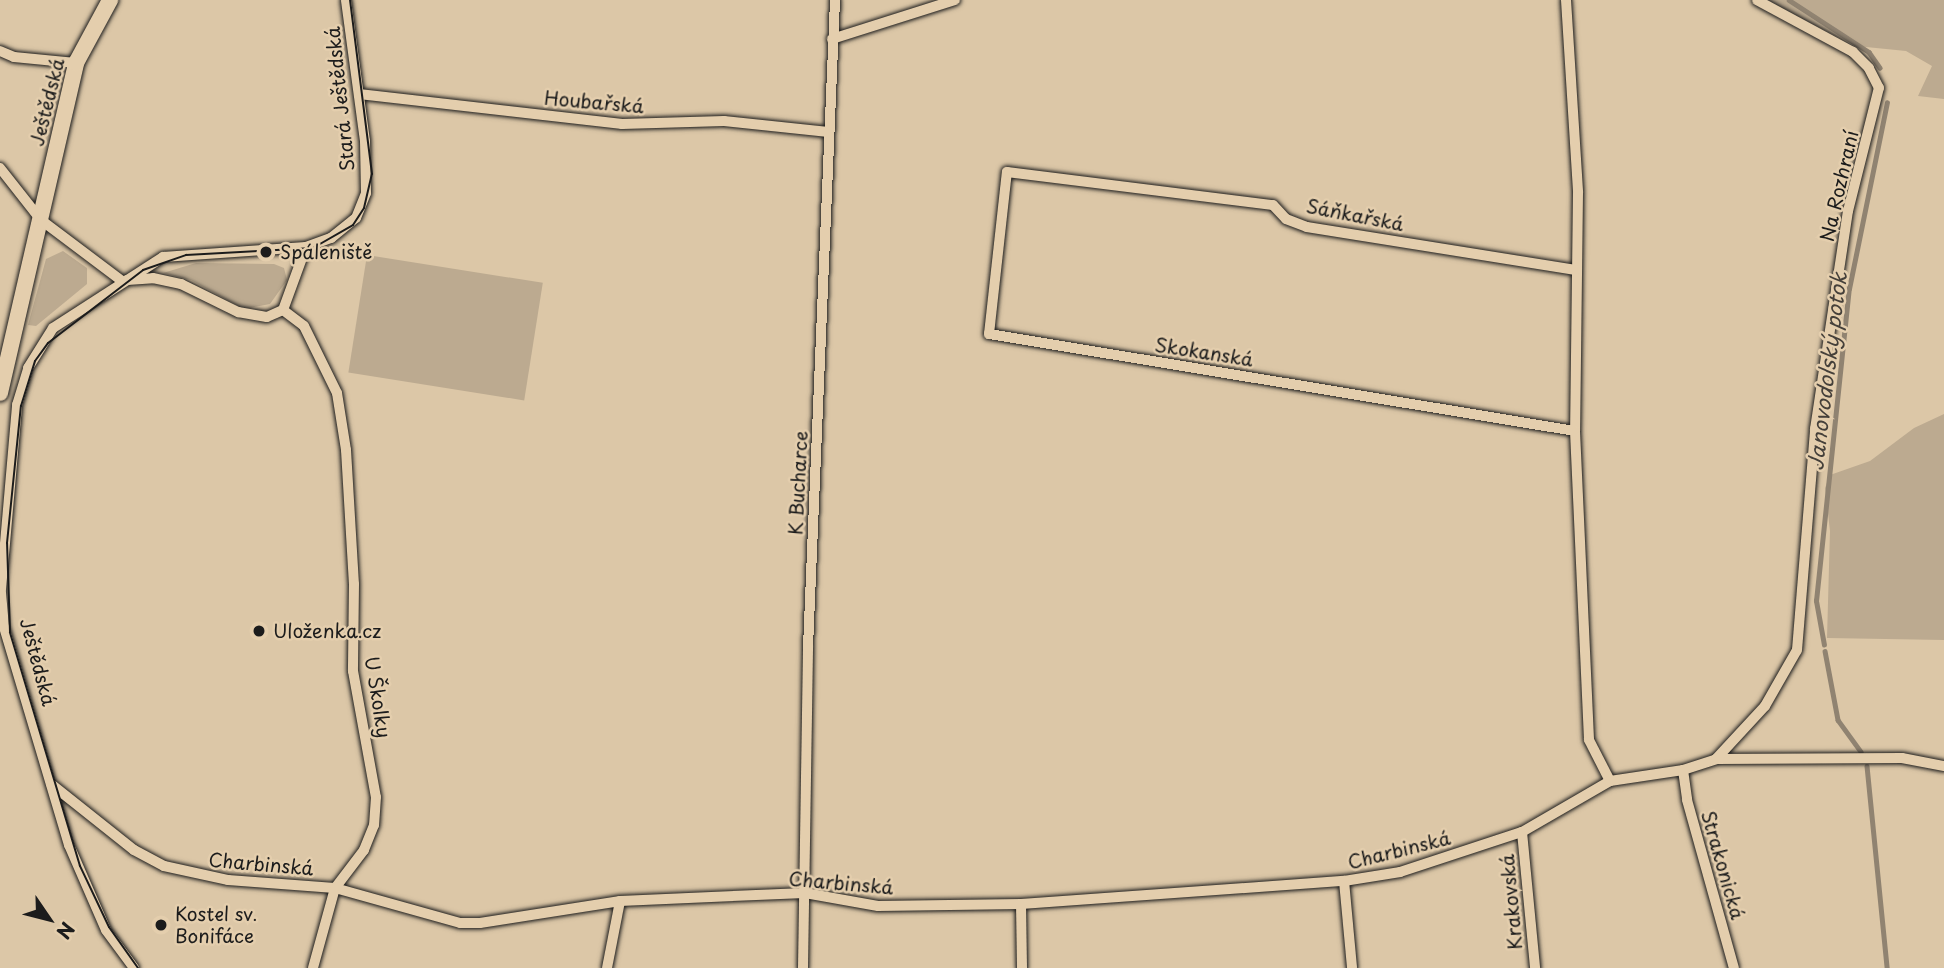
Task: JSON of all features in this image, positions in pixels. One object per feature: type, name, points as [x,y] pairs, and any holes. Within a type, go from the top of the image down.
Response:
[{"type":"street","name":"Ještědská","points":[[0,393],[2,370],[41,220],[76,63],[110,0]]},
{"type":"street","name":"Stará Ještědská","points":[[122,281],[163,257],[306,247],[331,238],[356,218],[366,192],[359,94],[346,0]]},
{"type":"street","name":"K Bucharce","points":[[803,968],[808,647],[835,0]]},
{"type":"street","points":[[832,38],[955,0]]},
{"type":"street","points":[[1566,0],[1578,193],[1575,431],[1589,740],[1610,781]]},
{"type":"street","name":"Na Rozhraní","points":[[1683,770],[1716,759],[1765,706],[1797,650],[1815,429],[1849,211],[1879,89],[1869,68],[1853,52],[1756,0]]},
{"type":"street","points":[[0,51],[14,57],[76,63]]},
{"type":"street","name":"Houbařská","points":[[359,94],[622,124],[724,121],[828,132]]},
{"type":"street","points":[[0,168],[41,220],[122,281],[153,278],[181,284],[238,312],[267,317],[283,310],[306,247]]},
{"type":"street","name":"Sáňkařská","points":[[1007,172],[1273,205],[1286,219],[1307,227],[1576,270]]},
{"type":"street","name":"Skokanská","points":[[1007,172],[989,334],[1575,431]]},
{"type":"street","name":"Ještědská","points":[[122,281],[53,328],[27,368],[17,405],[1,589],[4,627],[51,784],[89,896],[106,930],[134,968]]},
{"type":"street","name":"U Školky","points":[[283,310],[304,326],[323,356],[337,393],[346,450],[354,584],[353,671],[376,797],[373,825],[364,850],[335,888],[313,968]]},
{"type":"street","points":[[1716,759],[1902,758],[1944,766]]},
{"type":"street","name":"Charbinská","points":[[51,784],[134,850],[164,866],[228,880],[335,888],[460,923],[620,901],[805,893],[878,906],[1021,904],[1344,881],[1400,872],[1522,832],[1610,781],[1683,770]]},
{"type":"street","name":"Strakonická","points":[[1683,770],[1687,800],[1734,968]]},
{"type":"street","name":"Krakovská","points":[[1522,832],[1535,968]]},
{"type":"street","points":[[1344,881],[1352,968]]},
{"type":"street","points":[[607,968],[620,901]]},
{"type":"street","points":[[1021,904],[1022,968]]},
{"type":"shaded area","points":[[1765,0],[1944,0],[1944,99],[1918,96],[1932,66],[1906,51],[1856,46]]},
{"type":"shaded area","points":[[63,251],[87,268],[87,284],[36,326],[28,325],[46,259]]},
{"type":"shaded area","points":[[367,255],[543,283],[524,400],[348,373]]},
{"type":"shaded area","points":[[196,263],[274,264],[284,268],[287,280],[270,304],[244,309],[191,280],[163,273]]},
{"type":"shaded area","points":[[1944,414],[1944,640],[1827,638],[1830,531],[1825,488],[1830,475],[1870,461],[1914,428]]},
{"type":"waterway","name":"Janovodolský potok","points":[[1789,0],[1869,52],[1880,68]]},
{"type":"waterway","name":"Janovodolský potok","points":[[1824,645],[1816,601],[1849,289],[1887,103]]},
{"type":"waterway","name":"Janovodolský potok","points":[[1825,651],[1838,720],[1861,752]]},
{"type":"waterway","name":"Janovodolský potok","points":[[1867,766],[1887,968]]},
{"type":"tram line","points":[[138,968],[109,927],[80,866],[10,632],[7,543],[21,406],[35,361],[48,343],[143,270],[186,255],[313,248],[353,225],[364,208],[372,174],[350,0]]},
{"type":"place","name":"Spáleniště","points":[[266,252]]},
{"type":"place","name":"Uloženka.cz","points":[[259,631]]},
{"type":"place","name":"Kostel sv. Bonifáce","points":[[161,925]]}]
